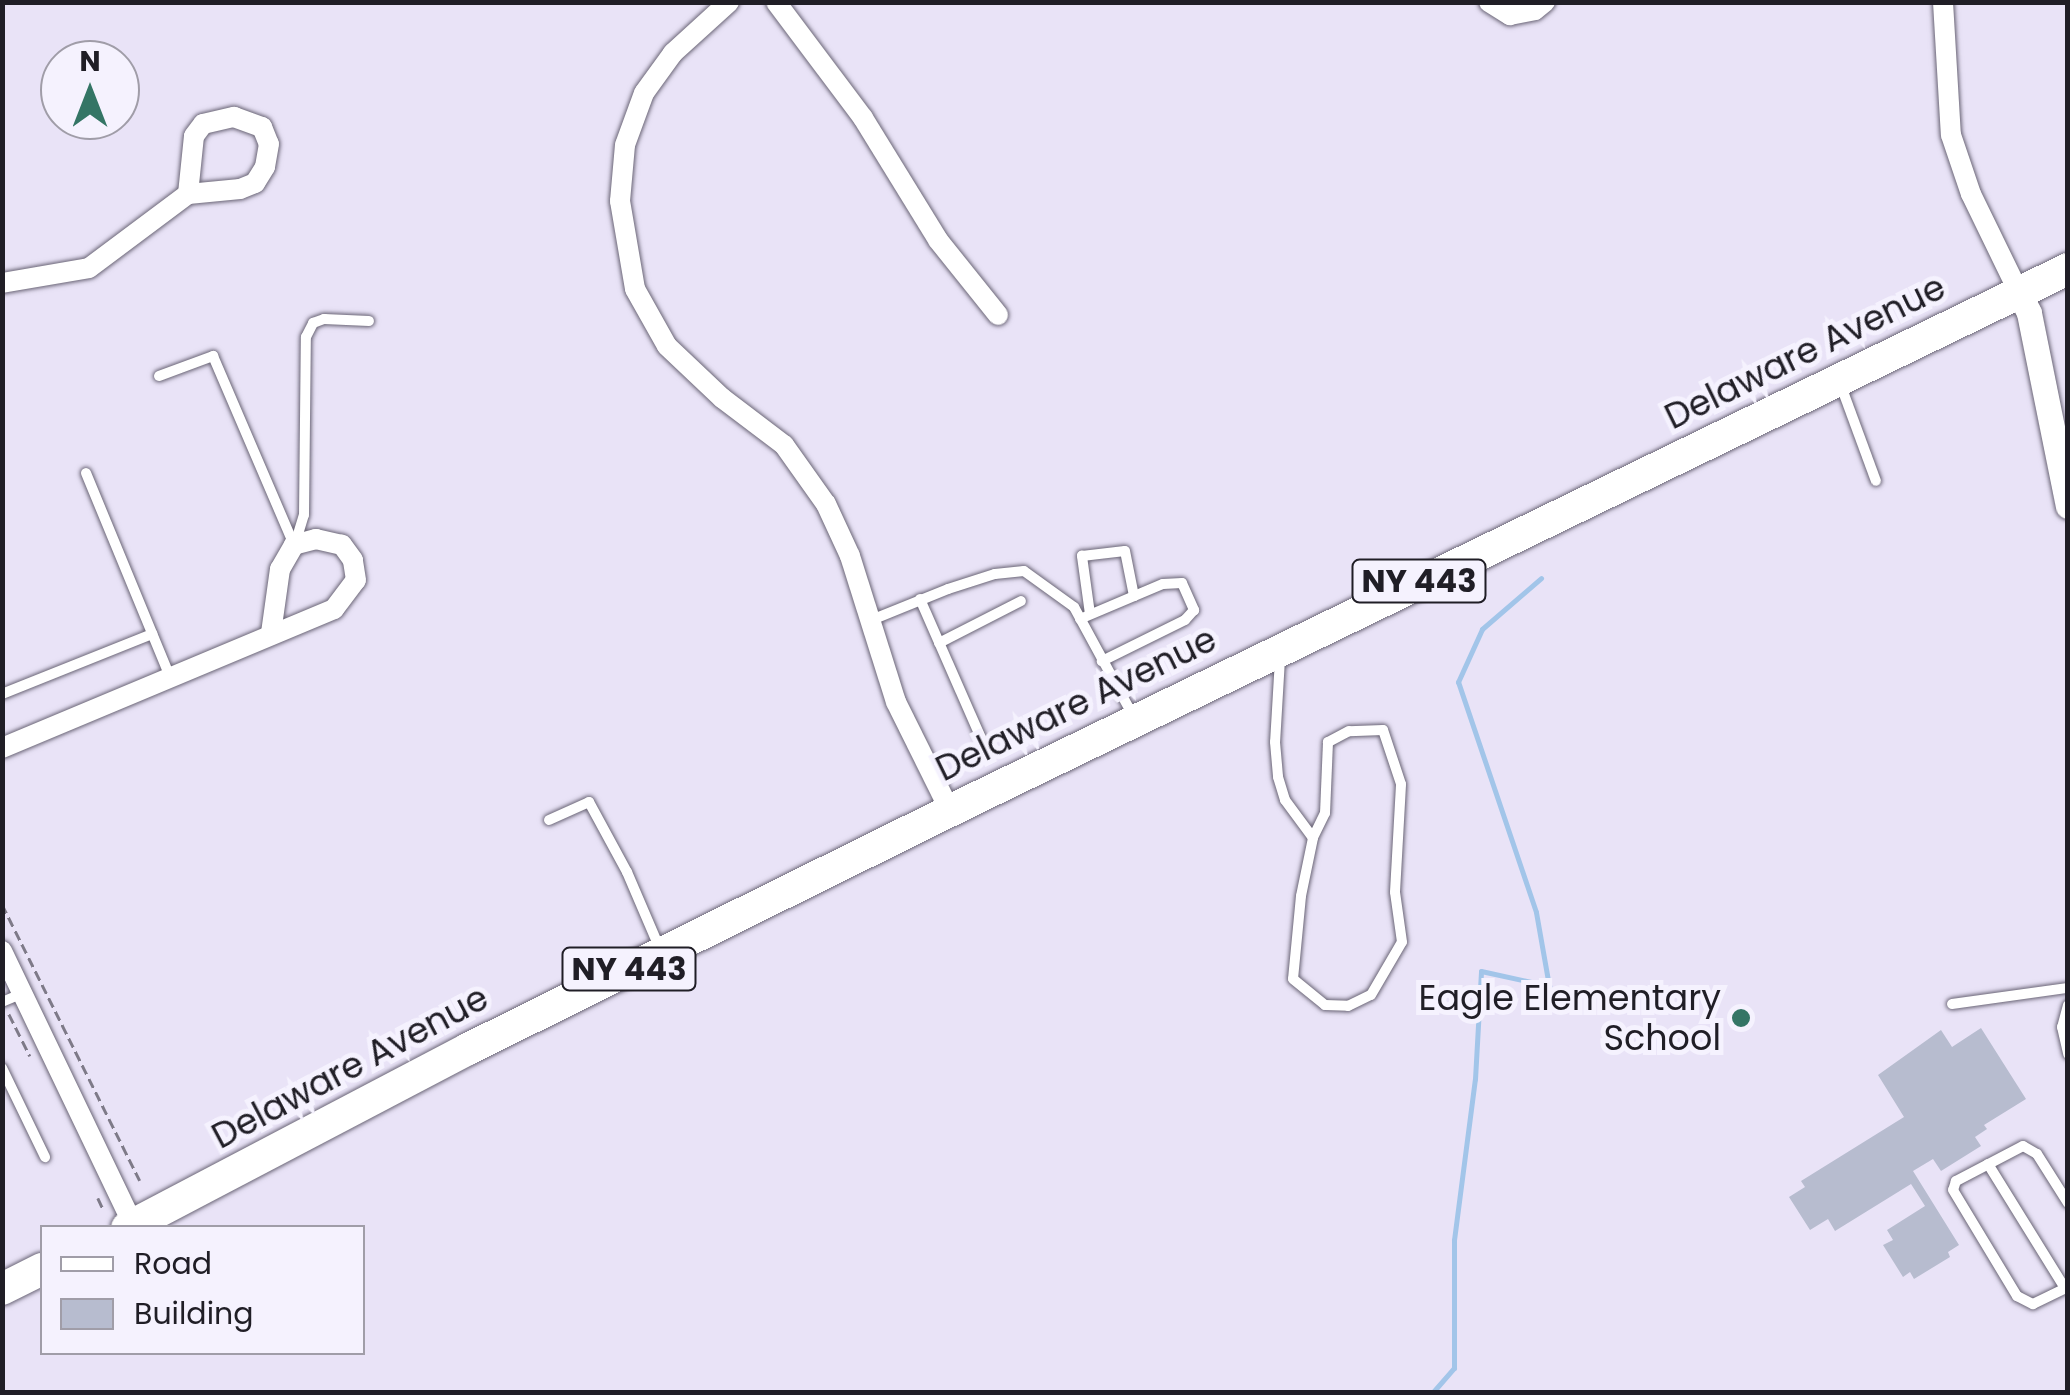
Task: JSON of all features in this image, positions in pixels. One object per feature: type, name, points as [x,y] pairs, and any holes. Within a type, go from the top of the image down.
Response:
[{"type":"main road","name":"Delaware Avenue","points":[[132,1225],[468,1049],[1280,648],[2068,269]]},
{"type":"main road","points":[[2,1289],[40,1271]]},
{"type":"street","points":[[730,2],[673,52],[644,93],[625,145],[620,202],[632,274],[666,346],[722,398],[784,445],[826,504],[850,556],[896,702],[950,811]]},
{"type":"street","points":[[776,2],[863,118],[938,240],[998,315]]},
{"type":"street","points":[[1489,2],[1510,15],[1523,15],[1545,2]]},
{"type":"street","points":[[1943,2],[1951,135],[1971,194],[2029,312],[2068,506]]},
{"type":"street","points":[[2,283],[89,268],[188,194],[224,194],[255,183],[268,158],[267,136],[262,127],[234,117],[202,124],[191,150],[188,194]]},
{"type":"street","points":[[2,748],[334,609],[356,580],[353,560],[342,545],[316,539],[294,545],[280,569],[272,634]]},
{"type":"street","points":[[2,951],[130,1225]]},
{"type":"lane","points":[[294,545],[304,515],[306,338],[314,323],[324,318],[370,321]]},
{"type":"lane","points":[[158,376],[213,356],[294,545]]},
{"type":"lane","points":[[1838,380],[1876,481]]},
{"type":"lane","points":[[86,473],[171,679]]},
{"type":"lane","points":[[1134,596],[1125,552],[1082,556],[1085,617],[1102,661],[1136,720]]},
{"type":"lane","points":[[868,621],[995,574],[1024,571],[1060,593],[1085,617]]},
{"type":"lane","points":[[1085,617],[1163,584],[1182,582],[1194,610],[1185,620],[1102,661]]},
{"type":"lane","points":[[920,599],[981,738]]},
{"type":"lane","points":[[939,643],[1021,602]]},
{"type":"lane","points":[[2,694],[152,634]]},
{"type":"lane","points":[[1280,648],[1275,742],[1278,776],[1285,800],[1313,838],[1301,896],[1294,980],[1325,1005],[1348,1006],[1370,995],[1402,942],[1402,912],[1395,892],[1401,784],[1383,730],[1350,731],[1328,742],[1325,813],[1313,838]]},
{"type":"lane","points":[[549,820],[589,802],[627,872],[662,954]]},
{"type":"lane","points":[[1952,1004],[2068,988]]},
{"type":"lane","points":[[2,1002],[23,993]]},
{"type":"lane","points":[[2068,1005],[2062,1027],[2068,1054]]},
{"type":"lane","points":[[2,1068],[45,1156]]},
{"type":"lane","points":[[1988,1164],[2066,1287],[2034,1304],[2017,1296],[1956,1200],[1956,1181],[1988,1164],[2023,1146],[2031,1148],[2068,1203]]},
{"type":"path","points":[[2,904],[140,1181]]},
{"type":"building","points":[[1981,1028],[2026,1099],[1984,1125],[1987,1129],[1975,1137],[1981,1146],[1941,1171],[1933,1159],[1913,1171],[1959,1245],[1948,1252],[1950,1257],[1914,1279],[1910,1272],[1903,1277],[1883,1245],[1893,1240],[1887,1230],[1925,1206],[1911,1184],[1835,1231],[1828,1219],[1810,1230],[1789,1197],[1805,1187],[1801,1181],[1904,1117],[1878,1075],[1941,1030],[1952,1047]]},
{"type":"waterway","points":[[1433,1392],[1454,1368],[1454,1240],[1475,1079],[1481,971],[1549,986],[1536,912],[1458,682],[1482,629],[1541,578]]},
{"type":"place","name":"Eagle Elementary School","points":[[1741,1018]]}]
